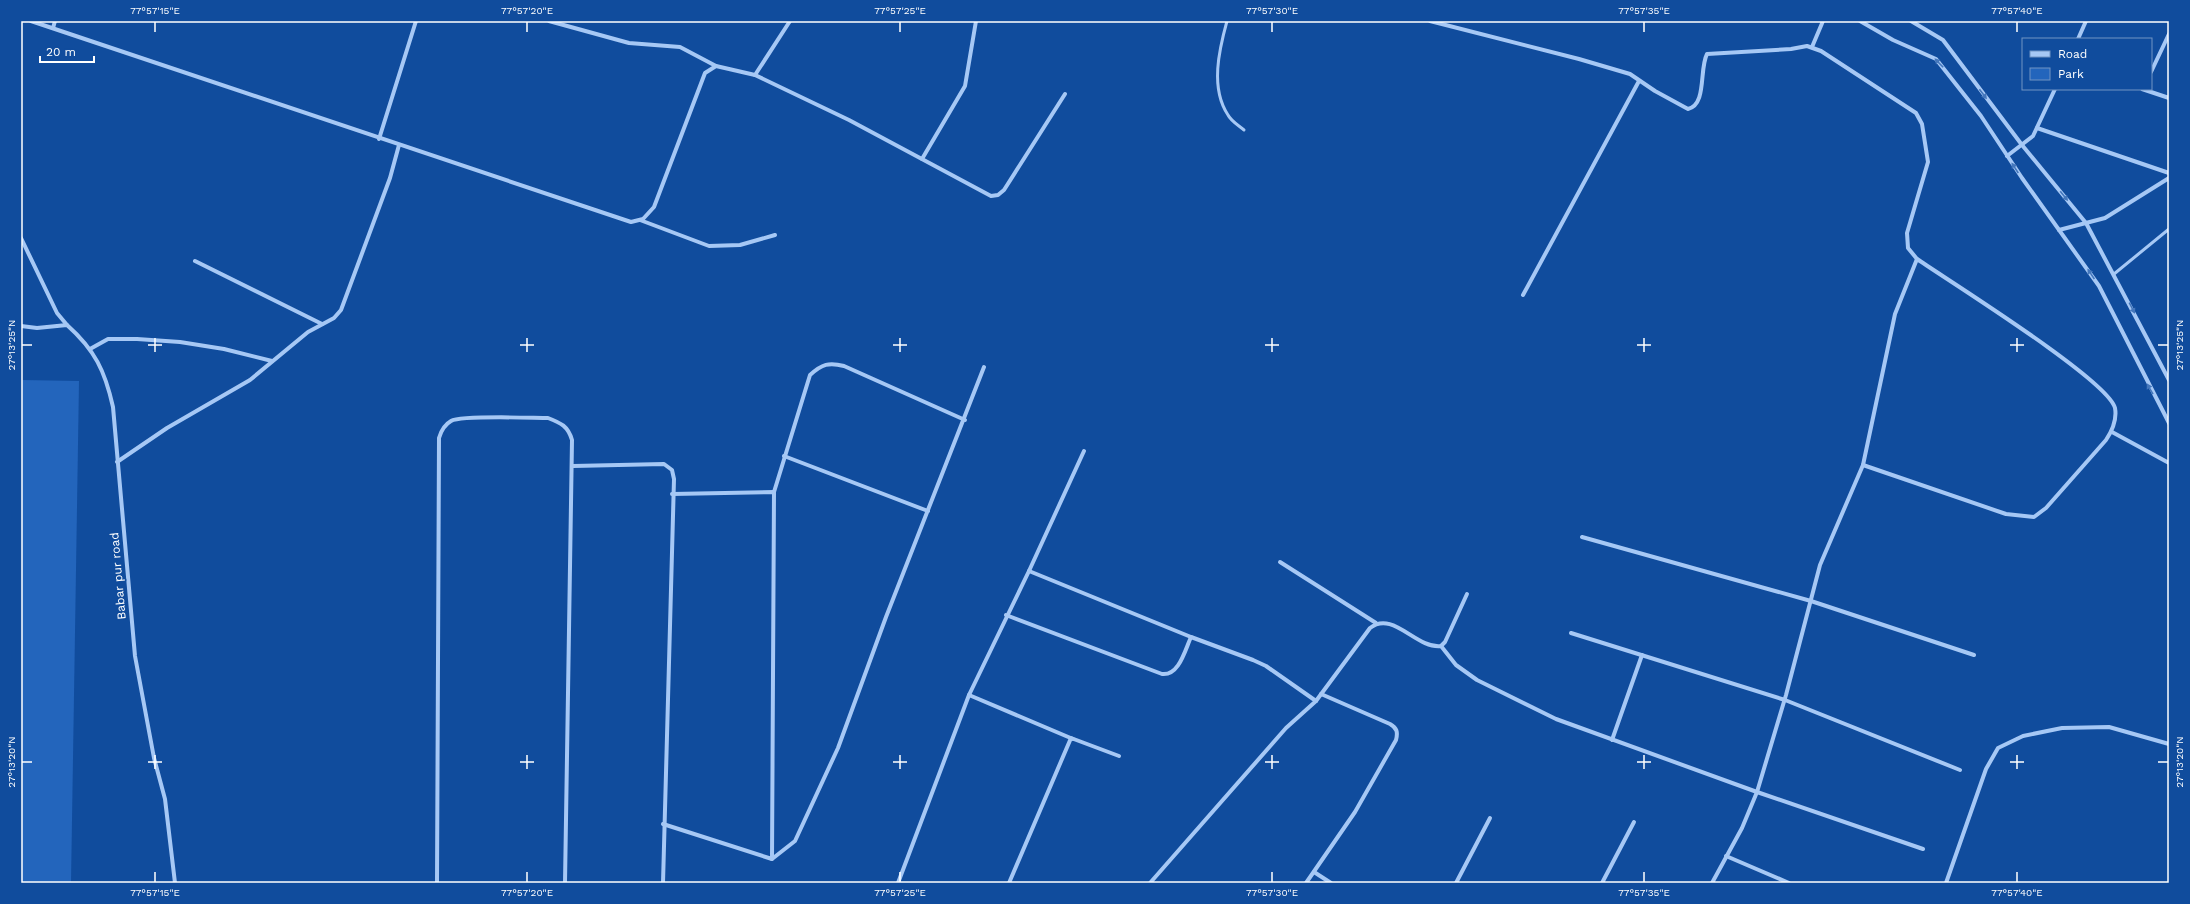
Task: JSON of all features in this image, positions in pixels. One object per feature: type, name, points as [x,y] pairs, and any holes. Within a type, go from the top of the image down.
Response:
[{"type":"street","points":[[31,21],[379,139],[399,144],[631,222],[640,220],[649,214],[654,207],[705,73],[716,66]]},
{"type":"street","points":[[53,28],[55,21]]},
{"type":"street","points":[[379,139],[416,21]]},
{"type":"street","points":[[549,21],[629,44],[680,47],[716,66],[755,75],[849,120],[991,196],[998,195],[1065,94]]},
{"type":"street","points":[[755,75],[790,21]]},
{"type":"street","points":[[922,159],[965,86],[976,21]]},
{"type":"street","points":[[1430,21],[1579,59],[1630,74],[1655,92],[1688,109],[1697,104],[1700,97],[1703,66],[1707,54],[1812,47],[1916,113],[1922,124],[1928,162],[1906,240],[1908,248],[1917,259],[2059,355],[2106,395],[2115,408],[2112,432],[2046,508],[2034,517],[2006,514],[1863,465]]},
{"type":"street","points":[[1812,47],[1823,21]]},
{"type":"street","points":[[1860,21],[1894,40],[1936,59],[1981,116],[2007,156],[2099,286],[2169,423]]},
{"type":"street","points":[[1911,21],[1942,40],[2022,145],[2086,223],[2169,380]]},
{"type":"street","points":[[2078,38],[2086,21]]},
{"type":"street","points":[[2152,70],[2169,34]]},
{"type":"street","points":[[1524,295],[1639,81]]},
{"type":"street","points":[[2007,156],[2033,136],[2055,90]]},
{"type":"street","points":[[2146,90],[2169,98]]},
{"type":"street","points":[[2037,128],[2169,173]]},
{"type":"street","points":[[117,462],[167,428],[250,380],[308,332],[334,318],[344,305],[390,178],[399,144]]},
{"type":"street","points":[[2059,230],[2105,218],[2169,178]]},
{"type":"street","points":[[640,220],[709,246],[740,245],[775,235]]},
{"type":"street","name":"Babar pur road","points":[[21,238],[57,313],[67,325],[84,340],[107,378],[113,407],[135,656],[154,758],[165,799],[175,883]]},
{"type":"street","points":[[1712,883],[1742,828],[1757,792],[1785,700],[1820,565],[1863,465],[1895,314],[1917,259]]},
{"type":"street","points":[[195,261],[322,324]]},
{"type":"street","points":[[21,326],[37,328],[67,325]]},
{"type":"street","points":[[90,349],[108,340],[137,339],[180,342],[224,349],[272,361]]},
{"type":"street","points":[[772,859],[774,492],[810,375],[820,366],[832,363],[844,366],[965,420]]},
{"type":"street","points":[[772,859],[795,841],[838,748],[928,511],[965,420],[984,367]]},
{"type":"street","points":[[437,883],[439,438],[442,428],[452,420],[548,418],[560,422],[569,430],[572,440],[573,466],[565,883]]},
{"type":"street","points":[[2112,432],[2169,463]]},
{"type":"street","points":[[898,883],[968,694],[1029,571],[1084,451]]},
{"type":"street","points":[[784,456],[928,511]]},
{"type":"street","points":[[573,466],[664,464],[672,470],[674,479],[672,494],[671,619],[663,824],[663,883]]},
{"type":"street","points":[[672,494],[774,492]]},
{"type":"street","points":[[1582,537],[1811,601],[1974,655]]},
{"type":"street","points":[[1280,562],[1376,624]]},
{"type":"street","points":[[1029,571],[1266,666],[1316,700]]},
{"type":"street","points":[[1150,883],[1286,728],[1316,700],[1370,628],[1382,622],[1394,626],[1429,645],[1441,646],[1446,642],[1467,594]]},
{"type":"street","points":[[1006,615],[1162,674],[1171,673],[1175,669],[1191,637]]},
{"type":"street","points":[[1571,633],[1785,700],[1960,770]]},
{"type":"street","points":[[1441,646],[1456,665],[1477,680],[1556,719],[1757,792],[1923,849]]},
{"type":"street","points":[[1612,740],[1642,655]]},
{"type":"street","points":[[968,694],[1073,739],[1120,756]]},
{"type":"street","points":[[1306,883],[1355,812],[1396,740],[1398,733],[1396,727],[1390,724],[1320,694]]},
{"type":"street","points":[[1946,883],[1986,769],[1998,748],[2023,736],[2062,728],[2109,727],[2169,744]]},
{"type":"street","points":[[1009,883],[1071,738],[1073,739]]},
{"type":"street","points":[[1456,883],[1490,818]]},
{"type":"street","points":[[1602,883],[1634,822]]},
{"type":"street","points":[[663,824],[772,859]]},
{"type":"street","points":[[1726,856],[1788,883]]},
{"type":"street","points":[[1314,872],[1331,883]]},
{"type":"lane","points":[[1227,21],[1220,50],[1218,87],[1221,104],[1228,117],[1244,130]]},
{"type":"lane","points":[[2114,274],[2169,229]]},
{"type":"green space","points":[[21,380],[79,381],[71,883],[21,883]]}]
